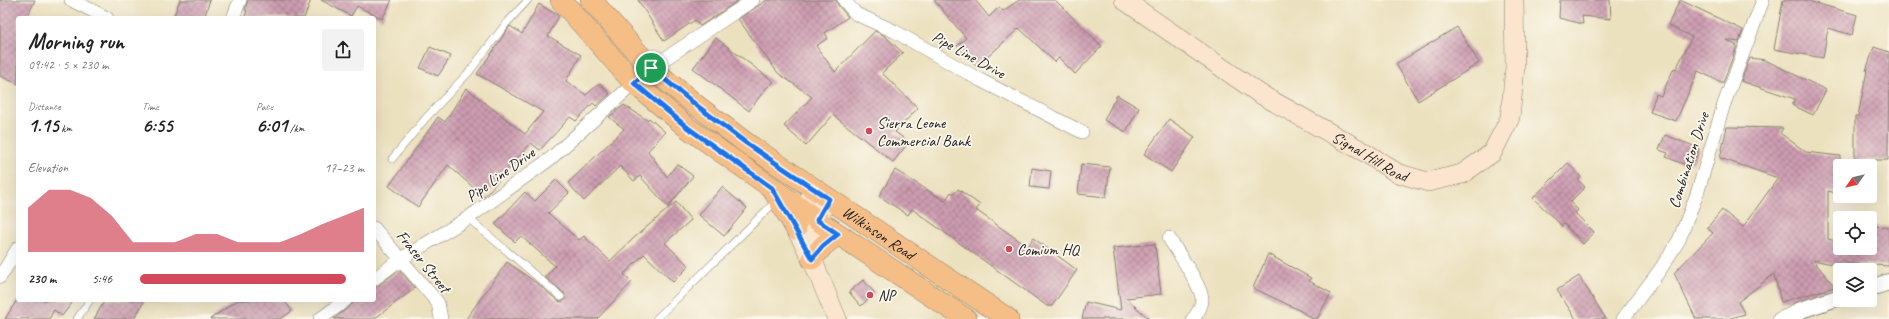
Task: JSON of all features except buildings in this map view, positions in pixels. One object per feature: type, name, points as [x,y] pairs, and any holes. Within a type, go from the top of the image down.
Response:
[{"type":"main road","name":"Wilkinson Road","points":[[561,0],[634,83],[688,128],[775,193],[810,214],[966,319]]},
{"type":"main road","name":"Wilkinson Road","points":[[592,0],[651,68],[696,105],[746,143],[1008,319]]},
{"type":"main road","name":"Signal Hill Road","points":[[1124,0],[1260,94],[1397,173],[1428,182],[1462,174],[1492,153],[1510,118],[1515,67],[1514,0]]},
{"type":"main road","points":[[775,193],[812,259],[837,319]]},
{"type":"main road","points":[[796,229],[810,214],[822,194]]},
{"type":"main road","points":[[810,214],[812,259]]},
{"type":"main road","points":[[812,259],[823,246],[838,234]]},
{"type":"street","points":[[71,0],[103,16]]},
{"type":"street","points":[[234,16],[240,0]]},
{"type":"street","points":[[651,68],[753,0]]},
{"type":"street","name":"Pipe Line Drive","points":[[844,0],[856,14],[894,31],[980,80],[1082,132]]},
{"type":"street","name":"Combination Drive","points":[[1623,319],[1660,270],[1679,240],[1697,194],[1724,104],[1763,0]]},
{"type":"street","name":"Pipe Line Drive","points":[[376,278],[401,259],[468,218],[550,159],[651,68]]},
{"type":"street","name":"Fraser Street","points":[[376,230],[438,303],[442,319]]},
{"type":"street","points":[[1169,238],[1199,287],[1202,300],[1198,312],[1193,319]]},
{"type":"street","points":[[0,277],[16,251]]},
{"type":"street","points":[[1877,286],[1889,282]]},
{"type":"street","points":[[1779,319],[1797,315],[1833,300]]},
{"type":"street","points":[[320,319],[343,302]]},
{"type":"lane","points":[[392,159],[425,119],[469,72],[505,25],[528,0]]},
{"type":"lane","points":[[656,319],[775,193]]},
{"type":"lane","points":[[468,218],[562,297]]},
{"type":"lane","points":[[77,319],[89,302]]},
{"type":"place","name":"Sierra Leone Commercial Bank","points":[[869,131]]},
{"type":"place","name":"Comium HQ","points":[[1009,249]]},
{"type":"place","name":"NP","points":[[870,295]]},
{"type":"route","points":[[651,68],[746,143],[829,199],[817,220],[838,234],[823,246],[812,259],[772,188],[688,128],[634,83],[651,68]]}]
